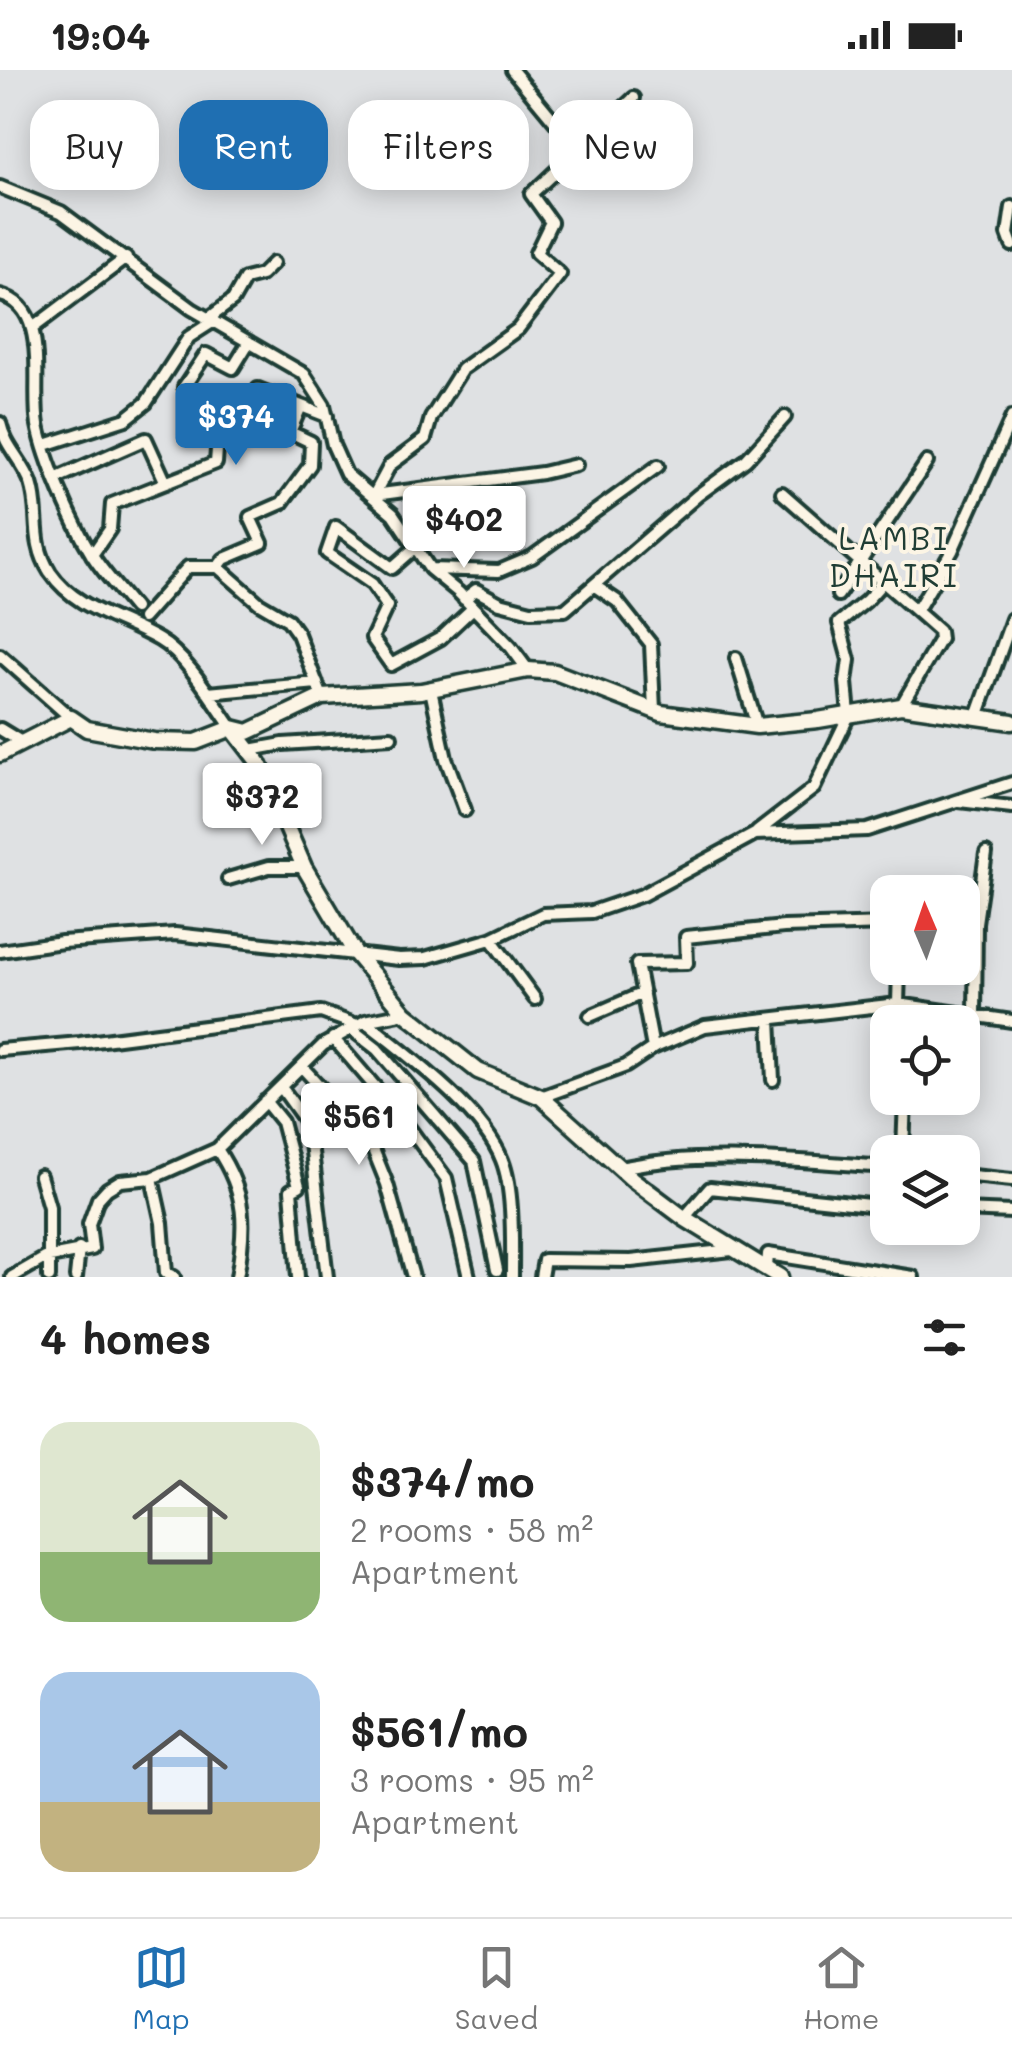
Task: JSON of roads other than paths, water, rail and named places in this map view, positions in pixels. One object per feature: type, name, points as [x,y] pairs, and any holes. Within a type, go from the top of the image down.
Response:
[{"type":"street","points":[[512,70],[549,115]]},
{"type":"street","points":[[374,495],[390,465],[424,439],[431,418],[462,369],[518,329],[560,274],[536,252],[551,222],[531,194],[549,178]]},
{"type":"street","points":[[2,186],[61,212],[211,320],[304,374],[324,405],[333,444],[346,474],[393,514],[430,569],[511,647],[528,670]]},
{"type":"street","points":[[1012,207],[1008,234],[1012,244]]},
{"type":"street","points":[[34,327],[126,258]]},
{"type":"street","points":[[45,444],[126,419],[146,403],[189,337],[233,300],[245,279],[261,276],[273,263]]},
{"type":"street","points":[[0,295],[10,297],[34,327],[38,425],[56,478],[92,555],[134,608]]},
{"type":"street","points":[[249,342],[233,368],[206,354],[184,387],[220,409],[250,416],[258,389],[326,416]]},
{"type":"street","points":[[218,567],[224,559],[262,543],[250,517],[282,503],[310,465],[310,442],[290,432],[301,406]]},
{"type":"street","points":[[92,555],[110,529],[112,504],[216,464],[220,409]]},
{"type":"street","points":[[416,548],[392,568],[336,527],[327,552],[372,584],[387,606],[372,638],[390,665],[442,638],[476,590],[500,604],[532,611],[565,610],[698,495],[746,460],[784,417]]},
{"type":"street","points":[[916,610],[952,551],[1012,417]]},
{"type":"street","points":[[0,422],[2,439],[31,483],[35,536],[50,571],[74,598],[161,640],[196,676],[250,750],[304,867],[355,953],[405,1013],[478,1071],[542,1097],[620,1168],[684,1218],[780,1277]]},
{"type":"street","points":[[56,478],[146,439],[166,483]]},
{"type":"street","points":[[838,595],[927,462]]},
{"type":"street","points":[[374,495],[542,474],[576,465]]},
{"type":"street","points":[[430,569],[499,571],[532,557],[658,466]]},
{"type":"street","points":[[782,493],[941,635],[901,706]]},
{"type":"street","points":[[143,618],[188,567],[218,567],[259,603],[288,620],[298,634],[320,690]]},
{"type":"street","points":[[0,951],[174,934],[399,959],[425,958],[491,939],[543,914],[592,912],[642,895],[755,834],[814,788],[849,715],[846,682],[850,660],[839,622],[884,581]]},
{"type":"street","points":[[595,586],[618,600],[651,644],[654,710]]},
{"type":"street","points":[[977,716],[1012,618]]},
{"type":"street","points":[[0,656],[87,729],[154,740],[196,742],[232,728],[248,732],[320,690]]},
{"type":"street","points":[[736,658],[757,726]]},
{"type":"street","points":[[208,694],[246,687],[431,690],[528,670],[555,672],[654,710],[757,726],[901,706],[1012,722]]},
{"type":"street","points":[[431,690],[446,759],[465,810]]},
{"type":"street","points":[[0,754],[71,718]]},
{"type":"street","points":[[0,729],[22,744]]},
{"type":"street","points":[[250,750],[391,736]]},
{"type":"street","points":[[755,834],[868,830],[1012,783]]},
{"type":"street","points":[[952,800],[1012,808]]},
{"type":"street","points":[[975,1005],[976,923],[986,854]]},
{"type":"street","points":[[228,879],[269,867],[304,867]]},
{"type":"street","points":[[653,1048],[637,964],[687,963],[686,937],[784,927],[870,925]]},
{"type":"street","points":[[491,939],[535,999]]},
{"type":"street","points":[[901,985],[903,1005]]},
{"type":"street","points":[[590,1016],[642,993]]},
{"type":"street","points":[[542,1097],[626,1066],[653,1048],[705,1026],[870,1008]]},
{"type":"street","points":[[0,1050],[320,1012],[357,1025],[479,1122],[502,1161],[512,1226],[512,1277]]},
{"type":"street","points":[[12,1277],[51,1256],[92,1249],[90,1224],[98,1199],[107,1189],[120,1181],[152,1178],[216,1150],[333,1038],[357,1025],[405,1013]]},
{"type":"street","points":[[980,1016],[1012,1021]]},
{"type":"street","points":[[770,1018],[773,1080]]},
{"type":"street","points":[[357,1025],[474,1161],[498,1270]]},
{"type":"street","points":[[333,1038],[402,1117],[446,1178],[470,1277]]},
{"type":"street","points":[[302,1067],[324,1091],[358,1112],[387,1184],[413,1277]]},
{"type":"street","points":[[281,1087],[304,1119],[310,1135],[328,1277]]},
{"type":"street","points":[[265,1101],[282,1122],[299,1186],[291,1190],[298,1277]]},
{"type":"street","points":[[216,1150],[230,1170],[243,1205],[244,1243],[237,1277]]},
{"type":"street","points":[[620,1168],[700,1159],[870,1166]]},
{"type":"street","points":[[40,1176],[49,1207],[49,1277]]},
{"type":"street","points":[[980,1177],[1012,1180]]},
{"type":"street","points":[[152,1178],[162,1223],[167,1276]]},
{"type":"street","points":[[684,1218],[710,1188],[870,1205]]},
{"type":"street","points":[[980,1211],[1012,1212]]},
{"type":"street","points":[[76,1277],[79,1250]]},
{"type":"street","points":[[542,1277],[544,1260],[631,1261],[732,1250]]},
{"type":"street","points":[[767,1268],[768,1254],[913,1277]]},
{"type":"district","name":"LAMBI DHAIRI","points":[[894,558]]}]
